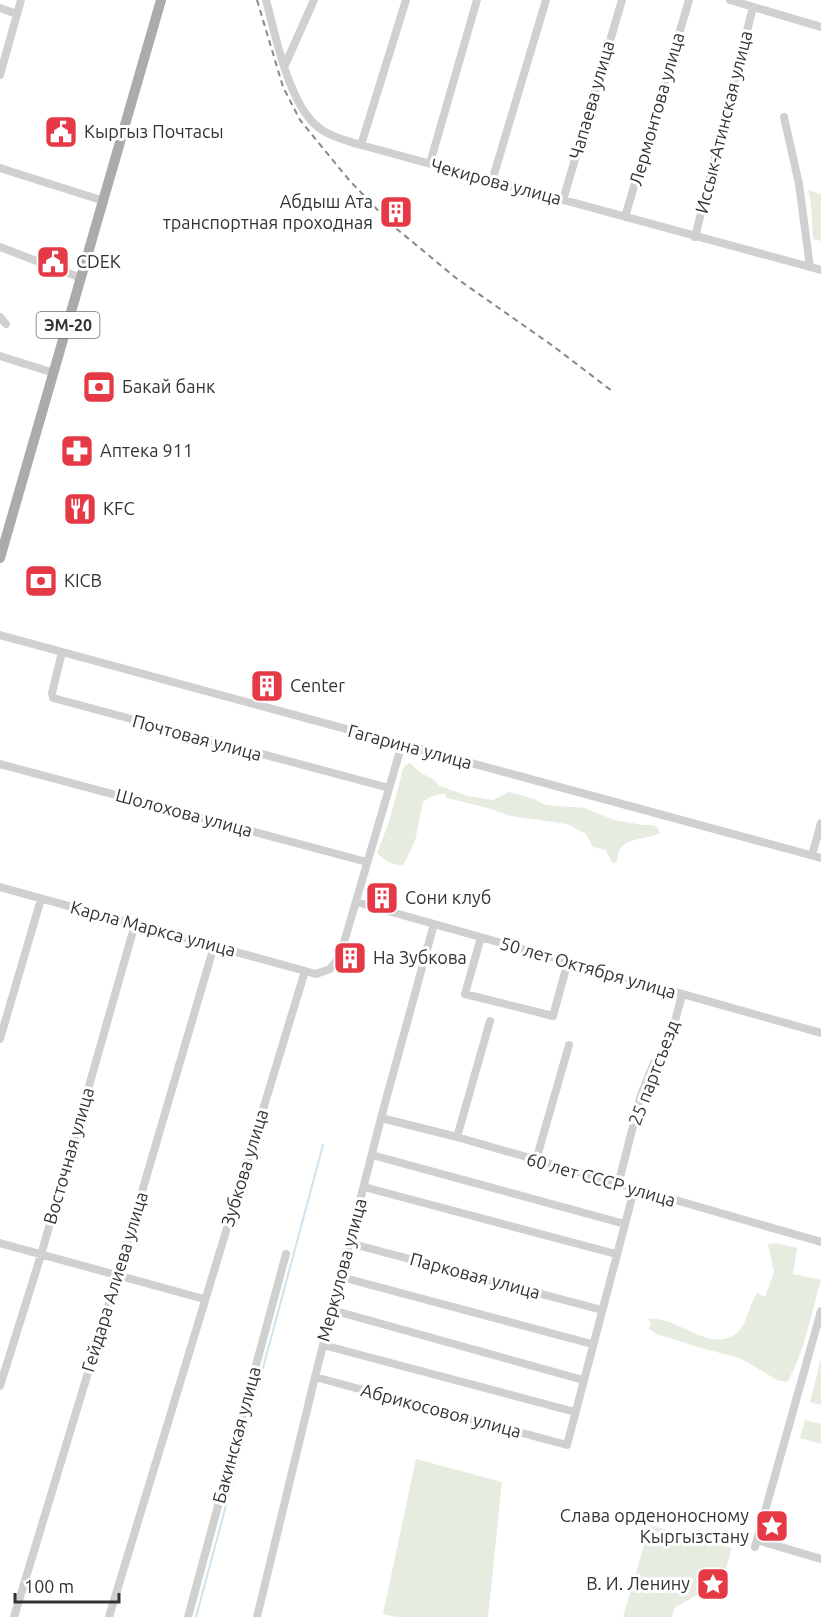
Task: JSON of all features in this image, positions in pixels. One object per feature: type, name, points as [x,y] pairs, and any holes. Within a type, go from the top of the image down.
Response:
[{"type":"main road","name":"ЭМ-20","points":[[0,558],[161,0]]},
{"type":"street","points":[[0,75],[21,0]]},
{"type":"street","name":"Чекирова улица","points":[[266,0],[292,90],[309,117],[321,130],[361,145],[821,270]]},
{"type":"street","points":[[285,65],[314,0]]},
{"type":"street","points":[[361,145],[406,0]]},
{"type":"street","points":[[430,164],[477,0]]},
{"type":"street","points":[[492,181],[546,0]]},
{"type":"street","name":"Чапаева улица","points":[[563,200],[622,0]]},
{"type":"street","name":"Лермонтова улица","points":[[625,217],[689,0]]},
{"type":"street","points":[[729,0],[821,27]]},
{"type":"street","name":"Иссык-Атинская улица","points":[[695,237],[753,7]]},
{"type":"street","points":[[0,8],[17,14]]},
{"type":"street","points":[[784,117],[799,184],[810,267]]},
{"type":"street","points":[[0,168],[104,201]]},
{"type":"street","points":[[0,247],[81,278]]},
{"type":"street","points":[[0,356],[54,373]]},
{"type":"street","name":"Гагарина улица","points":[[0,635],[817,856]]},
{"type":"street","name":"Почтовая улица","points":[[62,652],[52,693],[53,698],[388,788]]},
{"type":"street","points":[[305,970],[316,974],[330,969],[340,956],[402,744]]},
{"type":"street","name":"Шолохова улица","points":[[0,764],[367,862]]},
{"type":"street","points":[[817,856],[821,823]]},
{"type":"street","name":"Карла Маркса улица","points":[[0,887],[305,970]]},
{"type":"street","points":[[0,1039],[41,899]]},
{"type":"street","name":"50 лет Октября улица","points":[[356,902],[821,1033]]},
{"type":"street","name":"Восточная улица","points":[[0,1386],[41,1255],[135,924]]},
{"type":"street","name":"Меркулова улица","points":[[257,1617],[340,1277],[434,924]]},
{"type":"street","points":[[481,937],[465,994],[553,1016],[568,961]]},
{"type":"street","name":"Гейдара Алиева улица","points":[[14,1617],[214,946]]},
{"type":"street","name":"Зубкова улица","points":[[109,1617],[305,970]]},
{"type":"street","name":"25 партсъезд","points":[[618,1185],[641,1095],[654,1063],[668,1047],[682,995]]},
{"type":"street","points":[[457,1137],[490,1021]]},
{"type":"street","points":[[536,1160],[569,1045]]},
{"type":"street","name":"60 лет СССР улица","points":[[381,1118],[457,1137],[634,1190],[821,1242]]},
{"type":"street","points":[[372,1155],[625,1224]]},
{"type":"street","points":[[364,1187],[616,1254]]},
{"type":"street","points":[[323,1345],[575,1412],[634,1190]]},
{"type":"street","points":[[0,1243],[204,1299]]},
{"type":"street","name":"Парковая улица","points":[[349,1243],[602,1310]]},
{"type":"street","name":"Бакинская улица","points":[[188,1617],[286,1254]]},
{"type":"street","points":[[340,1277],[592,1344]]},
{"type":"street","points":[[332,1310],[583,1380]]},
{"type":"street","points":[[821,1311],[756,1543],[821,1559]]},
{"type":"street","name":"Абрикосовоя улица","points":[[315,1377],[567,1446],[575,1412]]},
{"type":"shaded area","points":[[808,190],[821,194],[821,241],[813,239]]},
{"type":"shaded area","points":[[410,763],[440,786],[468,796],[493,800],[509,792],[532,798],[546,805],[585,808],[614,820],[653,825],[660,833],[626,843],[618,853],[617,862],[612,863],[606,850],[593,847],[586,834],[567,824],[510,816],[447,798],[444,793],[430,797],[423,802],[415,841],[405,862],[402,865],[395,864],[385,860],[377,853],[389,822],[403,769]]},
{"type":"shaded area","points":[[777,1243],[797,1248],[793,1274],[821,1280],[798,1360],[787,1382],[777,1380],[740,1358],[656,1334],[648,1328],[651,1326],[649,1319],[661,1320],[706,1338],[717,1340],[728,1338],[739,1331],[757,1293],[765,1297],[774,1272],[768,1244]]},
{"type":"shaded area","points":[[821,1358],[821,1405],[810,1402]]},
{"type":"shaded area","points":[[805,1420],[821,1424],[821,1444],[800,1438]]},
{"type":"shaded area","points":[[416,1459],[502,1482],[488,1617],[396,1617],[383,1614]]},
{"type":"shaded area","points":[[650,1525],[732,1548],[724,1575],[710,1574],[699,1594],[674,1608],[672,1617],[623,1617]]},
{"type":"waterway","points":[[196,1617],[323,1145]]},
{"type":"railway","points":[[257,0],[283,87],[300,120],[349,180],[392,225],[456,278],[553,346],[612,391]]},
{"type":"place","name":"Кыргыз Почтасы","points":[[61,132]]},
{"type":"place","name":"Абдыш Ата транспортная проходная","points":[[396,212]]},
{"type":"place","name":"CDEK","points":[[53,262]]},
{"type":"place","name":"Бакай банк","points":[[99,387]]},
{"type":"place","name":"Аптека 911","points":[[77,451]]},
{"type":"place","name":"KFC","points":[[80,509]]},
{"type":"place","name":"KICB","points":[[41,581]]},
{"type":"place","name":"Center","points":[[267,686]]},
{"type":"place","name":"Сони клуб","points":[[382,898]]},
{"type":"place","name":"На Зубкова","points":[[350,958]]},
{"type":"place","name":"Слава орденоносному Кыргызстану","points":[[772,1526]]},
{"type":"place","name":"В. И. Ленину","points":[[713,1584]]}]
